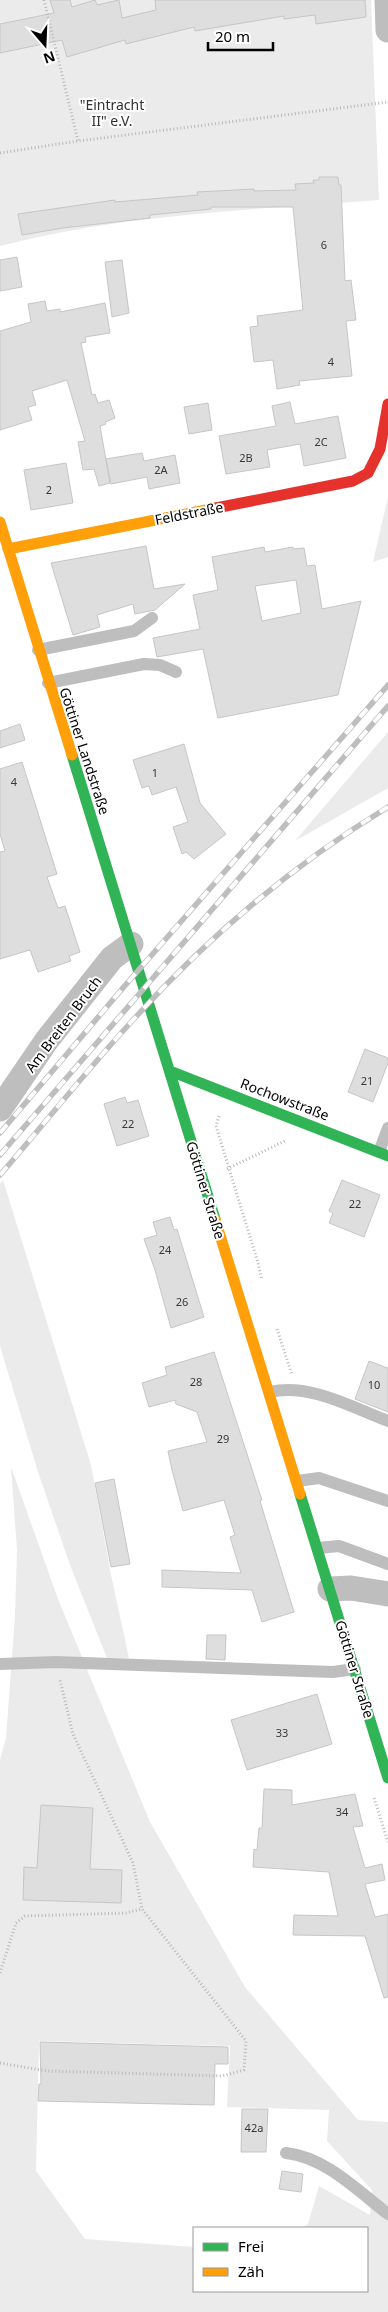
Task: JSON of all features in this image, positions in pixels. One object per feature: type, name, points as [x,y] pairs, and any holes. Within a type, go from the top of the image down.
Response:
[{"type":"street","points":[[387,0],[388,30]]},
{"type":"street","name":"Feldstraße","points":[[8,549],[353,481],[372,473],[380,449],[388,404]]},
{"type":"street","name":"Göttiner Landstraße","points":[[0,522],[48,683],[144,988]]},
{"type":"street","name":"Am Breiten Bruch","points":[[0,1109],[47,1040],[112,958],[131,944]]},
{"type":"street","name":"Göttiner Straße","points":[[144,988],[388,1778]]},
{"type":"street","name":"Rochowstraße","points":[[170,1070],[384,1154]]},
{"type":"street","points":[[330,1589],[351,1588],[388,1594]]},
{"type":"lane","points":[[38,650],[134,631],[152,618]]},
{"type":"lane","points":[[48,683],[144,664],[160,665],[176,672]]},
{"type":"lane","points":[[384,1154],[388,1128]]},
{"type":"lane","points":[[270,1392],[296,1389],[322,1396],[388,1421]]},
{"type":"lane","points":[[297,1481],[319,1478],[388,1501]]},
{"type":"lane","points":[[318,1548],[339,1546],[388,1564]]},
{"type":"lane","points":[[0,1664],[56,1662],[333,1672],[355,1669]]},
{"type":"lane","points":[[286,2153],[304,2155],[332,2171],[388,2214]]},
{"type":"path","points":[[44,0],[78,141]]},
{"type":"path","points":[[0,153],[78,141],[388,102]]},
{"type":"path","points":[[225,1092],[216,1126],[258,1263],[264,1289]]},
{"type":"path","points":[[203,1181],[289,1139]]},
{"type":"path","points":[[276,1327],[296,1389]]},
{"type":"path","points":[[0,2063],[47,2071],[222,2076],[244,2070],[246,2041],[142,1909],[133,1864],[74,1734],[56,1662]]},
{"type":"path","points":[[0,1973],[16,1923],[25,1916],[126,1913],[142,1909]]},
{"type":"green space","name":"\"Eintracht II\" e.V.","points":[[0,0],[371,0],[379,200],[141,220],[46,235],[0,246]]},
{"type":"green space","points":[[388,497],[388,557],[373,562]]},
{"type":"green space","points":[[388,732],[388,788],[295,841]]},
{"type":"green space","points":[[3,1180],[91,1465],[111,1575],[129,1658],[107,1658],[70,1565],[38,1472],[0,1346],[0,1184]]},
{"type":"green space","points":[[11,1467],[58,1599],[150,1822],[245,1987],[358,2120],[388,2122],[388,2312],[0,2312],[0,1760],[6,1738],[15,1616],[17,1550]],"holes":[[[39,2041],[230,2046],[227,2107],[329,2110],[327,2141],[372,2190],[370,2215],[319,2186],[308,2224],[304,2227],[368,2227],[368,2292],[193,2292],[193,2247],[85,2239],[36,2171]]]},
{"type":"building","points":[[50,0],[70,0],[72,7],[95,0],[97,5],[119,0],[122,18],[156,10],[155,0],[365,0],[366,17],[316,24],[315,15],[284,19],[284,16],[195,31],[194,27],[126,44],[125,40],[67,57],[62,40],[0,53],[0,24],[54,13]]},
{"type":"building","points":[[319,177],[338,177],[339,185],[341,185],[345,281],[351,280],[356,320],[346,321],[352,376],[299,381],[300,385],[277,389],[273,360],[254,362],[250,327],[258,326],[257,316],[303,310],[293,207],[211,207],[211,209],[150,215],[150,218],[63,228],[22,235],[18,214],[115,200],[115,202],[198,195],[197,192],[254,189],[254,191],[296,190],[295,184],[314,183],[313,180],[319,180]]},
{"type":"building","points":[[17,257],[22,287],[0,291],[0,260]]},
{"type":"building","points":[[122,260],[129,313],[112,317],[105,262]]},
{"type":"building","points":[[45,301],[47,311],[60,309],[60,312],[105,303],[110,333],[85,337],[86,342],[81,343],[92,395],[95,394],[98,403],[109,400],[115,418],[100,426],[110,483],[99,486],[94,469],[83,470],[78,442],[85,441],[67,380],[32,391],[36,405],[28,407],[32,420],[0,430],[0,331],[31,322],[28,304]]},
{"type":"building","points":[[290,402],[295,424],[338,416],[346,458],[304,466],[300,444],[267,450],[270,467],[226,474],[219,436],[276,426],[272,406]]},
{"type":"building","points":[[208,403],[212,430],[189,434],[184,407]]},
{"type":"building","points":[[142,453],[144,461],[175,455],[180,483],[149,489],[147,477],[111,484],[106,459]]},
{"type":"building","points":[[66,463],[73,503],[31,510],[24,470]]},
{"type":"building","points":[[146,546],[154,589],[185,584],[155,610],[135,614],[133,604],[97,615],[100,627],[73,635],[51,563]]},
{"type":"building","points":[[264,547],[265,552],[293,547],[293,549],[304,548],[307,566],[315,565],[322,609],[361,601],[338,695],[218,718],[203,649],[157,657],[153,638],[200,629],[193,595],[218,590],[212,557]],"holes":[[[296,580],[301,613],[262,621],[255,586]]]},
{"type":"building","points":[[20,724],[25,740],[0,748],[0,731]]},
{"type":"building","points":[[184,744],[200,803],[226,834],[194,859],[186,852],[182,854],[173,827],[188,822],[176,787],[152,795],[149,786],[142,788],[133,760]]},
{"type":"building","points":[[22,762],[57,874],[47,877],[58,908],[65,906],[80,952],[69,956],[71,961],[38,972],[30,950],[0,959],[0,852],[5,851],[0,834],[0,769]]},
{"type":"building","points":[[365,1049],[388,1058],[388,1063],[373,1102],[348,1092]]},
{"type":"building","points":[[125,1097],[127,1103],[138,1100],[149,1136],[117,1146],[104,1104]]},
{"type":"building","points":[[342,1180],[380,1195],[364,1237],[329,1223],[333,1213],[329,1211]]},
{"type":"building","points":[[170,1217],[174,1230],[177,1229],[204,1317],[171,1328],[155,1270],[144,1239],[157,1235],[153,1222]]},
{"type":"building","points":[[214,1352],[262,1500],[260,1501],[294,1612],[262,1622],[252,1590],[162,1587],[162,1570],[241,1573],[230,1537],[235,1535],[224,1500],[183,1511],[168,1451],[207,1442],[197,1412],[176,1404],[175,1400],[149,1407],[142,1383],[167,1375],[165,1367]]},
{"type":"building","points":[[369,1361],[388,1368],[388,1412],[355,1399]]},
{"type":"building","points":[[114,1479],[130,1564],[111,1567],[95,1483]]},
{"type":"building","points":[[207,1635],[226,1635],[225,1660],[206,1659]]},
{"type":"building","points":[[317,1694],[332,1744],[247,1770],[231,1720]]},
{"type":"building","points":[[264,1789],[292,1790],[292,1805],[355,1794],[363,1826],[353,1827],[365,1868],[382,1864],[385,1880],[365,1884],[375,1917],[388,1914],[388,1997],[384,1998],[365,1936],[293,1935],[294,1915],[338,1916],[329,1872],[253,1867],[254,1849],[257,1850],[259,1828],[262,1828]]},
{"type":"building","points":[[41,1805],[93,1808],[90,1869],[122,1870],[121,1903],[23,1900],[24,1867],[37,1868]]},
{"type":"building","points":[[40,2042],[228,2047],[228,2064],[215,2064],[214,2105],[38,2101],[39,2084],[41,2084]]},
{"type":"building","points":[[242,2109],[268,2109],[266,2152],[241,2152]]},
{"type":"building","points":[[282,2171],[303,2174],[301,2192],[279,2189]]},
{"type":"railway","points":[[0,1133],[122,989],[388,685]]},
{"type":"railway","points":[[0,1155],[388,706]]},
{"type":"railway","points":[[0,1175],[116,1039],[191,960],[253,904],[286,878],[353,829],[388,807]]},
{"type":"traffic: fast","points":[[72,755],[215,1219]]},
{"type":"traffic: fast","points":[[170,1071],[388,1156]]},
{"type":"traffic: fast","points":[[300,1494],[388,1778]]},
{"type":"traffic: slow","points":[[8,549],[216,508]]},
{"type":"traffic: slow","points":[[0,522],[72,755]]},
{"type":"traffic: slow","points":[[215,1219],[300,1494]]},
{"type":"traffic: jam","points":[[216,508],[353,481],[368,473],[380,449],[388,404]]}]
